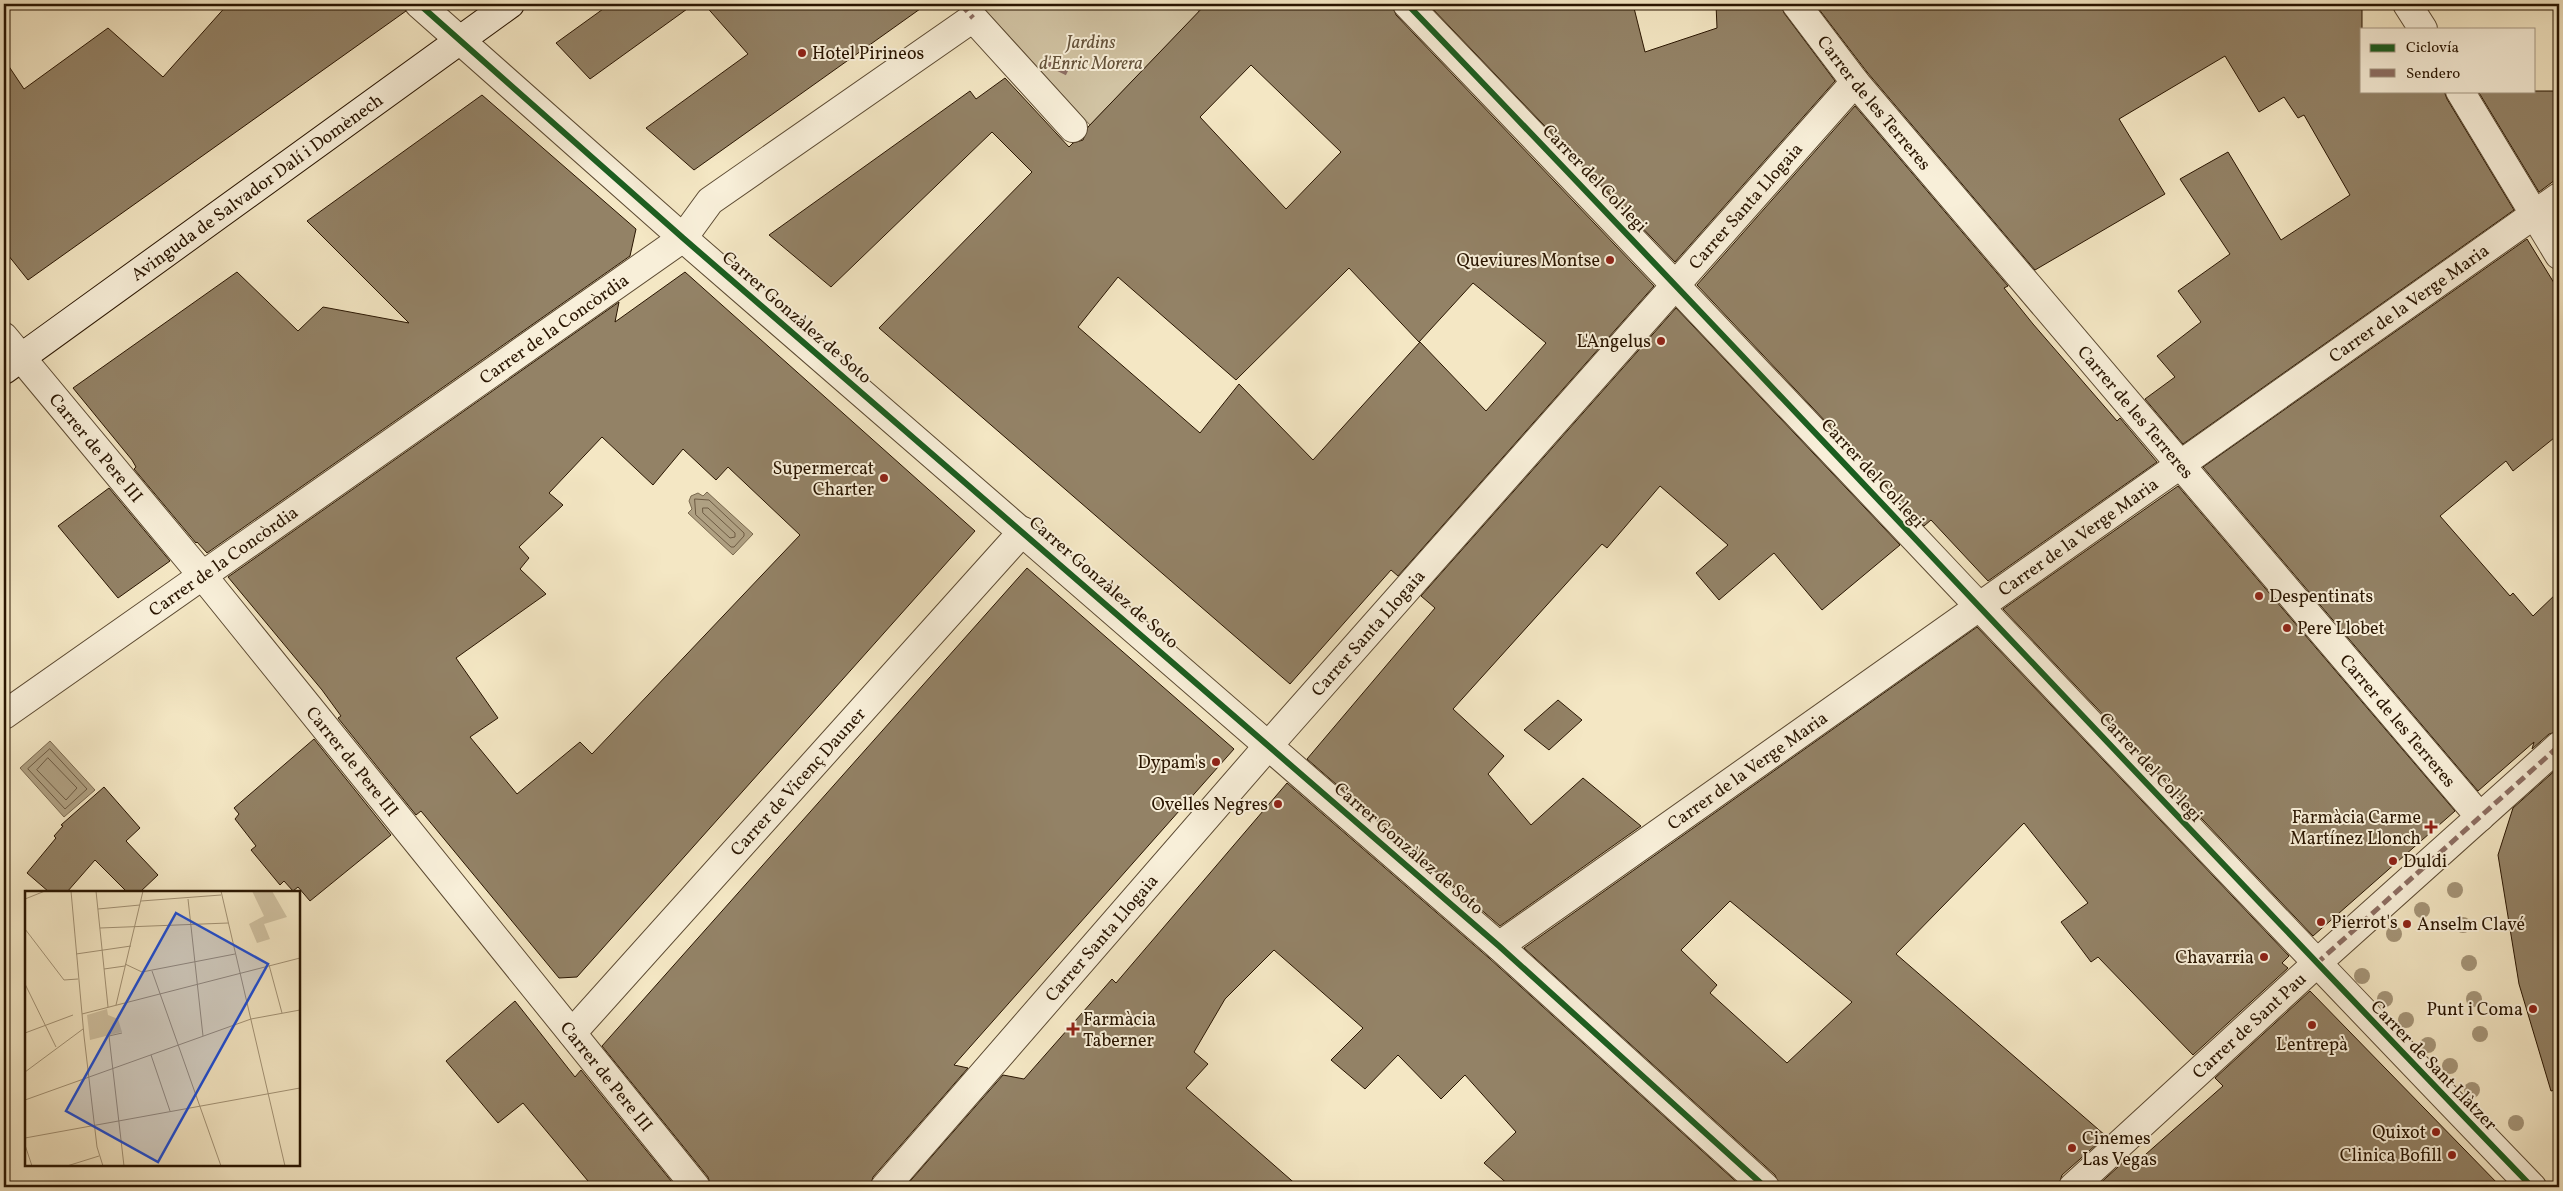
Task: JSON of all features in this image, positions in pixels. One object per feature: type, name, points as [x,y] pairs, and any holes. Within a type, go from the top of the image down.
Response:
[{"type":"street","name":"Carrer Gonzàlez de Soto","points":[[419,4],[683,238],[1023,531],[1499,946],[1765,1187]]},
{"type":"street","name":"Avinguda de Salvador Dalí i Domènech","points":[[12,364],[510,4]]},
{"type":"street","name":"Carrer del Col·legi","points":[[1407,4],[1676,284],[2316,964]]},
{"type":"street","name":"Carrer de les Terreres","points":[[1796,4],[1855,82],[2480,817]]},
{"type":"street","points":[[2407,4],[2421,28]]},
{"type":"street","name":"Carrer de la Concòrdia","points":[[4,715],[683,238],[710,201],[973,18],[1073,128]]},
{"type":"street","name":"Carrer Santa Llogaia","points":[[885,1187],[1268,746],[1855,82]]},
{"type":"street","points":[[2461,92],[2559,255]]},
{"type":"street","name":"Carrer de la Verge Maria","points":[[1499,946],[1977,606],[2559,197]]},
{"type":"street","name":"Carrer de Pere III","points":[[4,337],[12,364],[202,576],[696,1187]]},
{"type":"street","name":"Carrer de Vicenç Dauner","points":[[572,1033],[1023,531]]},
{"type":"street","name":"Carrer de Sant Pau","points":[[2073,1187],[2316,964],[2559,746]]},
{"type":"street","name":"Carrer de Sant Llàtzer","points":[[2316,964],[2532,1187]]},
{"type":"green space","name":"Jardins d'Enric Morera","points":[[980,4],[1195,4],[1199,12],[1090,125]]},
{"type":"water","points":[[707,492],[753,534],[733,555],[688,513],[692,509],[689,501],[691,496],[698,493],[703,496]]},
{"type":"water","points":[[50,741],[95,790],[64,817],[20,768]]},
{"type":"building","points":[[228,4],[404,4],[406,11],[28,280],[4,250],[4,59],[24,89],[108,28],[163,77]]},
{"type":"building","points":[[610,4],[694,4],[590,79],[556,43]]},
{"type":"building","points":[[704,4],[927,4],[694,170],[646,128],[748,54]]},
{"type":"building","points":[[1206,4],[1392,4],[1396,15],[1654,286],[1398,576],[1391,570],[1290,684],[879,328],[1032,172],[992,132],[831,287],[769,235],[970,91],[976,99],[1005,78],[1069,147],[1073,143],[1083,140],[1088,127]],"holes":[[[1251,65],[1341,152],[1286,209],[1200,117]],[[1349,268],[1419,342],[1473,283],[1546,343],[1486,411],[1420,342],[1313,460],[1239,384],[1200,433],[1078,327],[1118,277],[1236,380]]]},
{"type":"building","points":[[1428,4],[1633,4],[1645,52],[1717,28],[1716,4],[1781,4],[1784,13],[1835,81],[1675,262]]},
{"type":"building","points":[[1815,4],[2362,4],[2360,92],[2444,92],[2514,210],[2183,444],[2145,399],[2175,377],[2157,356],[2201,322],[2178,291],[2230,254],[2180,179],[2228,152],[2281,240],[2350,195],[2304,115],[2298,118],[2284,97],[2259,112],[2225,56],[2119,119],[2165,194],[2035,270],[1867,72]]},
{"type":"building","points":[[2559,91],[2559,177],[2539,192],[2479,92]]},
{"type":"building","points":[[482,95],[636,229],[630,256],[207,553],[196,543],[134,469],[136,467],[132,460],[73,388],[237,272],[298,331],[323,307],[409,323],[307,221]]},
{"type":"building","points":[[1855,106],[2008,286],[2004,288],[2033,324],[2117,421],[2120,418],[2157,462],[1988,581],[1931,520],[1924,526],[1697,285]]},
{"type":"building","points":[[2527,239],[2559,291],[2559,434],[2513,471],[2506,461],[2440,516],[2510,596],[2513,593],[2533,616],[2559,591],[2559,731],[2549,734],[2532,749],[2534,742],[2478,791],[2203,467]]},
{"type":"building","points":[[685,272],[975,531],[577,977],[559,978],[421,811],[416,815],[338,718],[341,716],[322,690],[228,577],[619,302],[615,322]],"holes":[[[602,437],[653,485],[683,449],[716,480],[728,467],[800,535],[592,754],[580,742],[517,794],[470,737],[498,718],[456,658],[546,594],[520,569],[529,558],[519,547],[563,505],[549,493]]]},
{"type":"building","points":[[1676,308],[1900,545],[1822,610],[1774,553],[1719,600],[1696,573],[1728,545],[1660,486],[1607,548],[1602,544],[1453,709],[1504,756],[1488,774],[1531,825],[1583,778],[1641,826],[1500,926],[1307,759],[1435,608],[1421,596]]},
{"type":"building","points":[[2178,486],[2455,811],[2313,936],[2003,609]]},
{"type":"building","points":[[109,488],[170,561],[118,598],[58,526]]},
{"type":"building","points":[[1027,568],[1234,749],[954,1065],[968,1068],[873,1177],[870,1187],[711,1187],[708,1177],[602,1046]]},
{"type":"building","points":[[1977,627],[2289,956],[2282,963],[2288,968],[2193,1055],[2098,957],[2091,962],[2061,922],[2088,903],[2024,823],[1896,954],[2106,1136],[2062,1175],[2058,1187],[1780,1187],[1775,1175],[1524,948]],"holes":[[[1730,901],[1852,1002],[1787,1063],[1710,993],[1717,985],[1681,950]]]},
{"type":"building","points":[[1558,700],[1582,720],[1549,750],[1524,730]]},
{"type":"building","points":[[314,739],[391,835],[310,901],[298,887],[293,891],[284,881],[280,885],[251,850],[256,846],[235,819],[239,814],[234,808]]},
{"type":"building","points":[[2559,767],[2559,1089],[2551,1091],[2519,984],[2498,855],[2513,808]]},
{"type":"building","points":[[1287,783],[1489,958],[1742,1187],[1511,1187],[1484,1163],[1516,1132],[1465,1075],[1441,1099],[1398,1055],[1365,1089],[1331,1060],[1363,1028],[1274,950],[1225,999],[1194,1052],[1208,1064],[1186,1088],[1299,1187],[905,1187],[1003,1075],[1024,1079],[1112,979],[1116,983]]},
{"type":"building","points":[[104,787],[140,828],[126,841],[158,875],[141,891],[126,891],[95,860],[68,891],[48,891],[27,873],[56,838],[54,836],[63,826],[61,825]]},
{"type":"building","points":[[2310,991],[2501,1187],[2096,1187],[2130,1156],[2137,1162],[2223,1086],[2215,1078]]},
{"type":"building","points":[[515,1001],[575,1077],[581,1070],[676,1187],[593,1187],[523,1103],[498,1123],[446,1061]]},
{"type":"marked path","points":[[961,4],[973,18]]},
{"type":"marked path","points":[[1045,62],[1067,73]]},
{"type":"marked path","points":[[2316,964],[2559,746]]},
{"type":"cycle path","points":[[419,4],[683,238],[1499,946],[1765,1187]]},
{"type":"cycle path","points":[[1407,4],[2532,1187]]},
{"type":"place","name":"Hotel Pirineos","points":[[802,53]]},
{"type":"place","name":"Queviures Montse","points":[[1610,260]]},
{"type":"place","name":"L'Angelus","points":[[1661,341]]},
{"type":"place","name":"Supermercat Charter","points":[[884,478]]},
{"type":"place","name":"Despentinats","points":[[2259,596]]},
{"type":"place","name":"Pere Llobet","points":[[2287,628]]},
{"type":"place","name":"Dypam's","points":[[1216,762]]},
{"type":"place","name":"Ovelles Negres","points":[[1278,804]]},
{"type":"place","name":"Farmàcia Carme Martínez Llonch","points":[[2431,827]]},
{"type":"place","name":"Duldi","points":[[2393,861]]},
{"type":"place","name":"Pierrot's","points":[[2321,922]]},
{"type":"place","name":"Anselm Clavé","points":[[2407,924]]},
{"type":"place","name":"Chavarria","points":[[2264,957]]},
{"type":"place","name":"Punt i Coma","points":[[2533,1009]]},
{"type":"place","name":"L'entrepà","points":[[2312,1025]]},
{"type":"place","name":"Farmàcia Taberner","points":[[1073,1029]]},
{"type":"place","name":"Quixot","points":[[2436,1132]]},
{"type":"place","name":"Cinemes Las Vegas","points":[[2072,1148]]},
{"type":"place","name":"Clinica Bofill","points":[[2452,1155]]}]
